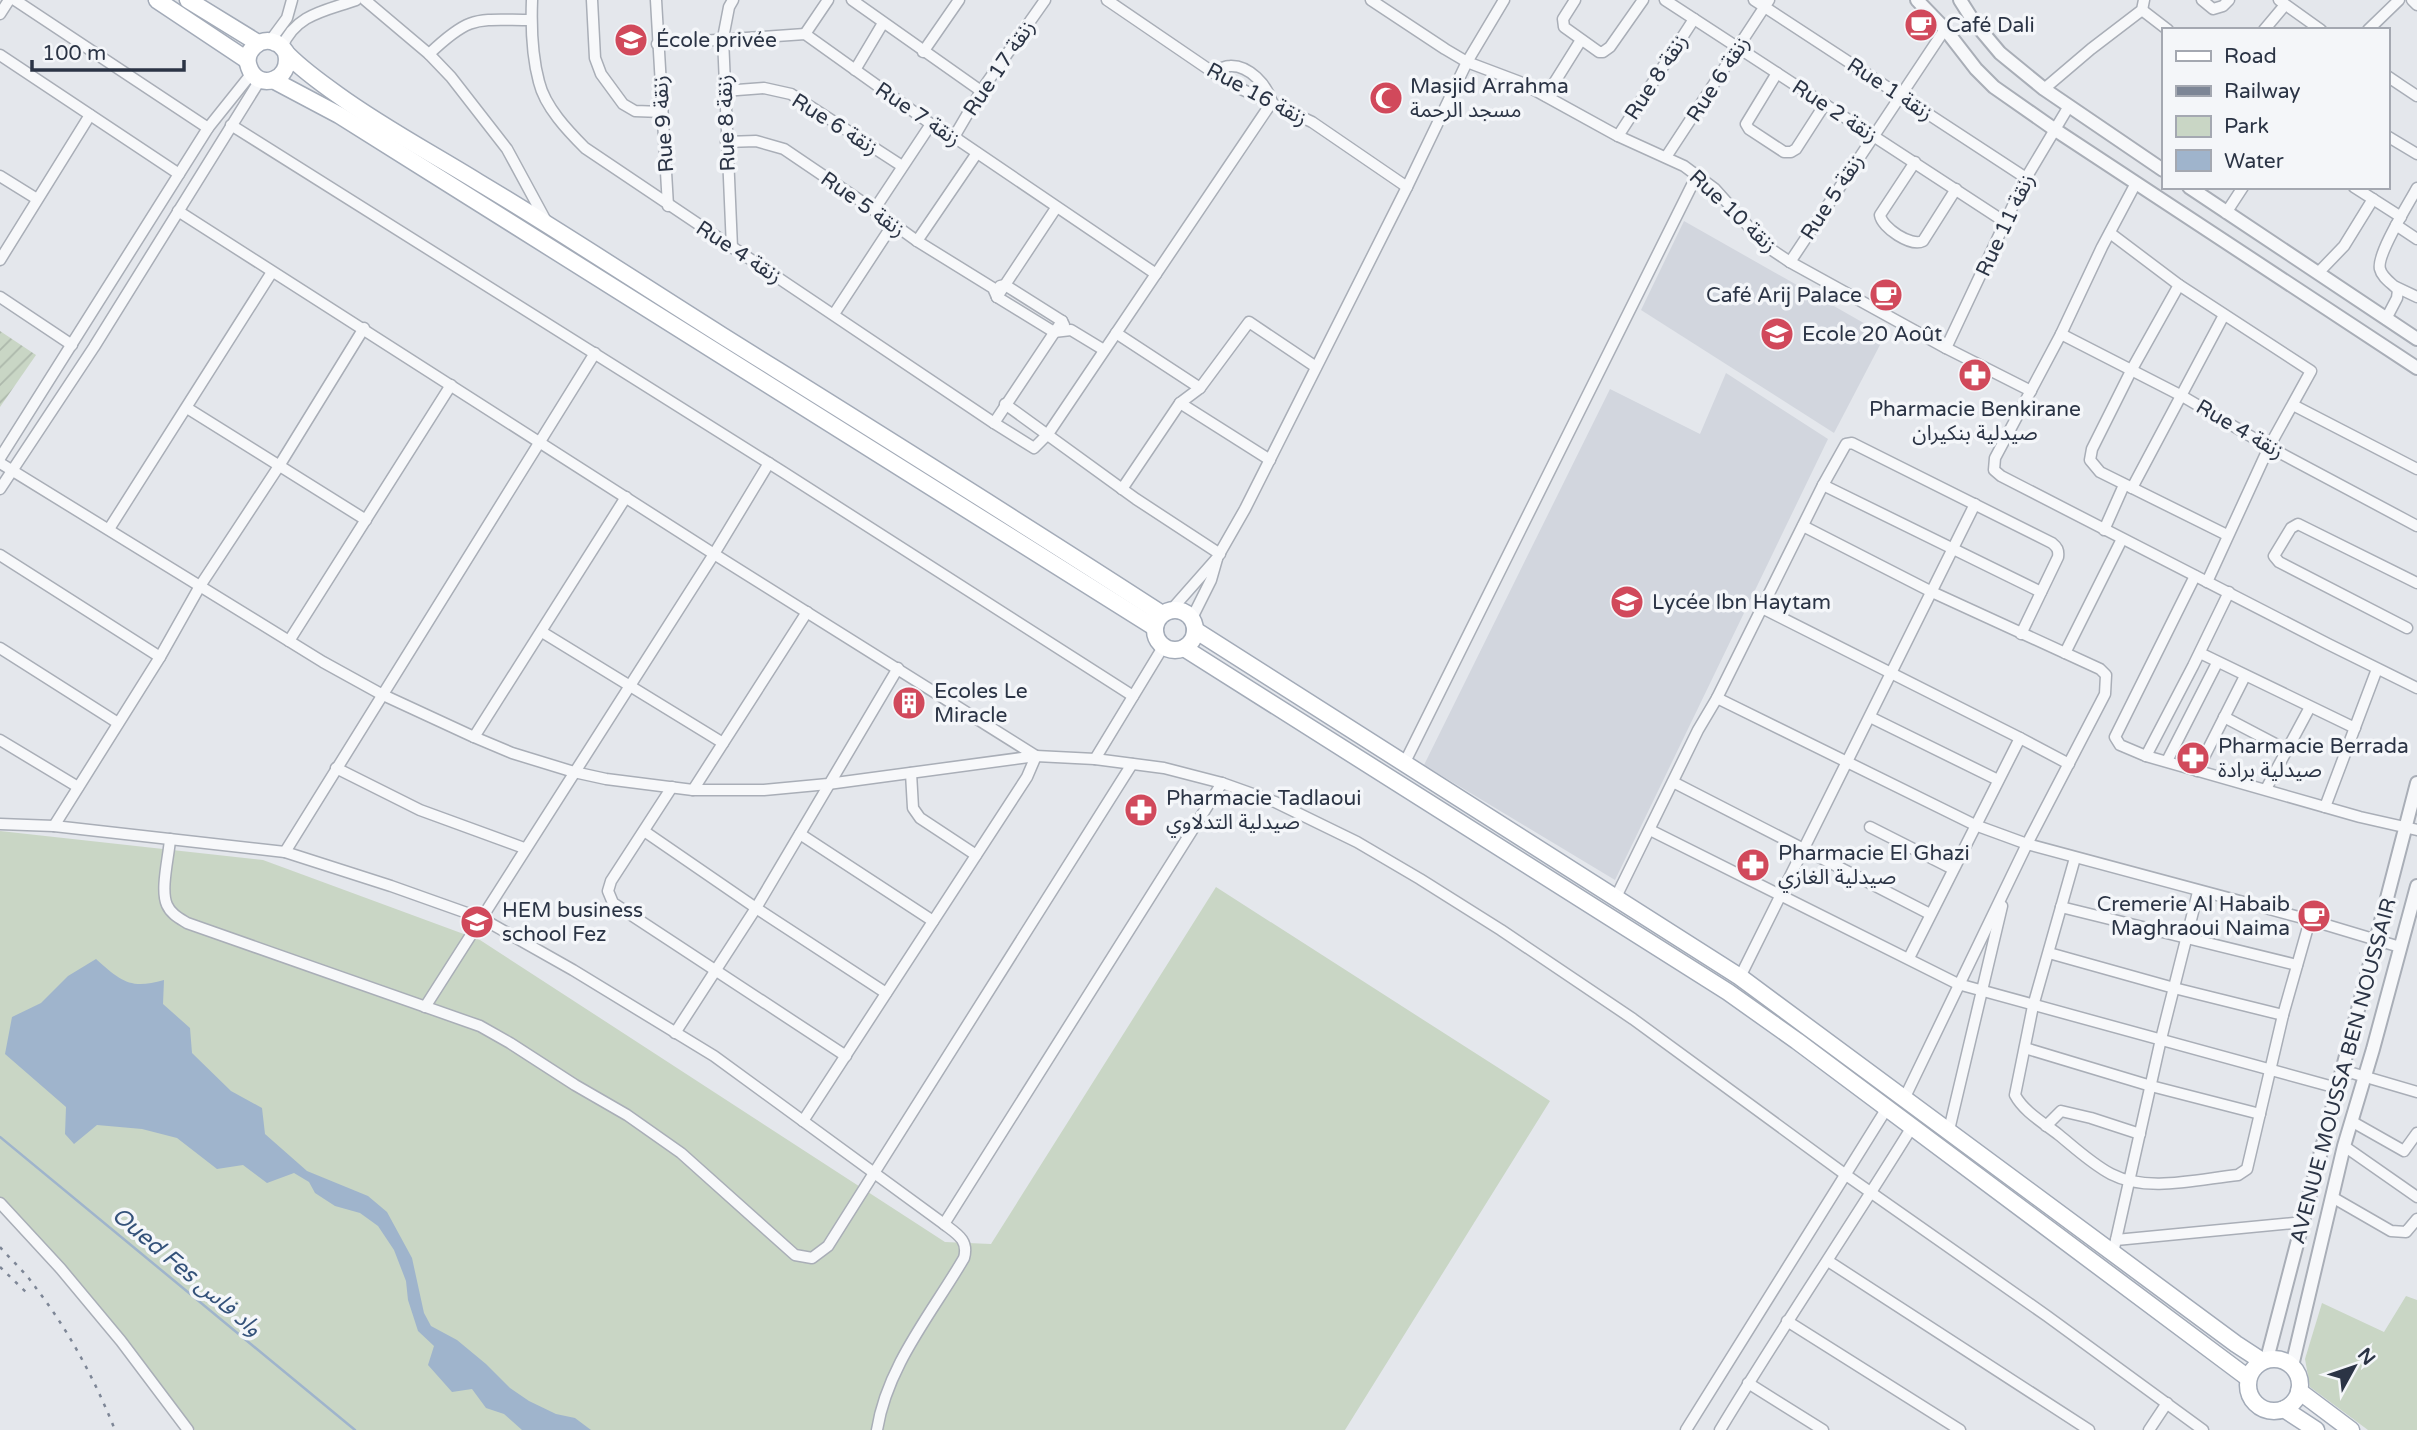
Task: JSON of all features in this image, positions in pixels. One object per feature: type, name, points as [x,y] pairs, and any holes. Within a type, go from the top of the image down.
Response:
[{"type":"main road","points":[[157,0],[258,74],[339,115],[1163,617]]},
{"type":"main road","points":[[188,0],[274,46],[346,101],[548,224],[953,479],[1163,617]]},
{"type":"main road","points":[[258,74],[249,54],[274,46]]},
{"type":"main road","points":[[258,74],[284,73],[288,60],[274,46]]},
{"type":"main road","points":[[1193,624],[1190,643],[1177,650],[1163,647],[1154,635],[1163,617],[1183,611],[1193,624],[1404,764],[1740,977],[1949,1130],[2115,1246],[2264,1360],[2285,1361],[2292,1366],[2297,1373],[2299,1391],[2294,1402],[2284,1409],[2265,1410],[2256,1405],[2248,1388],[2251,1371],[2264,1360]]},
{"type":"main road","points":[[1184,648],[1668,952],[1774,1024],[2248,1378]]},
{"type":"main road","points":[[2299,1391],[2351,1430]]},
{"type":"main road","points":[[2284,1409],[2316,1430]]},
{"type":"street","points":[[0,14],[9,0]]},
{"type":"street","points":[[15,0],[208,128]]},
{"type":"street","points":[[274,46],[292,0]]},
{"type":"street","points":[[274,46],[300,21],[356,0]]},
{"type":"street","points":[[365,0],[429,54],[451,77],[507,149],[548,224]]},
{"type":"street","name":"Rue 4 زنقة","points":[[532,0],[531,20],[539,83],[564,125],[586,149],[1030,446],[1037,447],[1048,434]]},
{"type":"street","points":[[592,0],[595,58],[601,74],[623,104],[635,111],[662,112]]},
{"type":"street","name":"Rue 9 زنقة","points":[[656,0],[668,206]]},
{"type":"street","name":"Rue 8 زنقة","points":[[732,248],[723,38],[733,0]]},
{"type":"street","points":[[657,44],[804,34],[828,0]]},
{"type":"street","points":[[852,0],[981,91]]},
{"type":"street","points":[[923,52],[959,0]]},
{"type":"street","name":"Rue 17 زنقة","points":[[954,137],[981,91],[1045,0]]},
{"type":"street","name":"Rue 16 زنقة","points":[[1107,0],[1214,73],[1239,88],[1311,122],[1407,187]]},
{"type":"street","name":"Rue 10 زنقة","points":[[1371,0],[1467,62],[1520,82],[1618,136],[1666,157],[1697,175],[1715,189],[1756,236],[1790,262],[1946,348],[2031,391]]},
{"type":"street","points":[[1193,624],[1212,580],[1218,556],[1407,187],[1467,62],[1504,0]]},
{"type":"street","points":[[1575,0],[1562,23],[1567,30],[1599,52],[1606,50],[1643,0]]},
{"type":"street","name":"Rue 2 زنقة","points":[[1665,0],[2005,222]]},
{"type":"street","name":"Rue 1 زنقة","points":[[1754,0],[1767,4],[2026,177]]},
{"type":"street","points":[[1917,0],[1994,87],[2054,130],[2417,368]]},
{"type":"street","points":[[1960,0],[2000,53],[2044,89],[2162,169]]},
{"type":"street","points":[[2202,0],[2213,9],[2229,0]]},
{"type":"street","points":[[2297,0],[2299,14]]},
{"type":"street","points":[[2370,28],[2399,0]]},
{"type":"street","points":[[2412,0],[2417,5]]},
{"type":"street","points":[[2265,28],[2282,2],[2317,28]]},
{"type":"street","name":"Rue 6 زنقة","points":[[1666,157],[1767,4]]},
{"type":"street","points":[[2044,89],[2143,5],[2166,28]]},
{"type":"street","name":"Rue 8 زنقة","points":[[1618,136],[1694,19]]},
{"type":"street","points":[[429,54],[453,31],[465,24],[478,20],[531,20]]},
{"type":"street","points":[[855,70],[883,23]]},
{"type":"street","name":"Rue 5 زنقة","points":[[1790,262],[1945,29]]},
{"type":"street","name":"Rue 7 زنقة","points":[[804,34],[931,124],[1156,274]]},
{"type":"street","points":[[1546,96],[1581,40]]},
{"type":"street","points":[[0,55],[179,174]]},
{"type":"street","points":[[1048,434],[1272,102],[1260,80],[1241,69],[1231,66],[1214,73]]},
{"type":"street","points":[[1777,73],[1746,124],[1749,130],[1784,152],[1791,152],[1796,149],[1825,104]]},
{"type":"street","points":[[258,74],[208,128],[0,460],[12,470],[289,641],[381,694],[512,753],[574,772],[672,788],[764,790],[1036,756],[1095,759],[1164,768],[1222,783],[1275,802],[1357,842],[1502,930],[1633,1019],[2203,1430]]},
{"type":"street","points":[[0,489],[94,347],[231,125],[258,74]]},
{"type":"street","points":[[2389,77],[2417,96]]},
{"type":"street","name":"Rue 6 زنقة","points":[[724,91],[764,88],[791,94],[902,166]]},
{"type":"street","name":"Rue 11 زنقة","points":[[1946,348],[2026,177],[2069,106]]},
{"type":"street","points":[[0,260],[90,115]]},
{"type":"street","points":[[874,209],[931,124]]},
{"type":"street","points":[[231,125],[769,463],[1133,696]]},
{"type":"street","points":[[2389,137],[2417,154]]},
{"type":"street","name":"Rue 5 زنقة","points":[[726,142],[756,141],[784,149],[1054,332]]},
{"type":"street","points":[[917,241],[977,153]]},
{"type":"street","points":[[1915,162],[1880,215],[1884,225],[1911,243],[1923,241],[1956,189]]},
{"type":"street","points":[[1404,764],[1697,175]]},
{"type":"street","points":[[0,176],[37,199]]},
{"type":"street","points":[[2136,183],[2061,334],[1995,457],[1994,470],[2104,530],[2417,688]]},
{"type":"street","points":[[2417,188],[2387,243],[2379,268],[2382,275],[2396,287],[2417,297]]},
{"type":"street","points":[[2192,189],[2417,339]]},
{"type":"street","points":[[2226,213],[2242,189]]},
{"type":"street","points":[[2357,189],[2373,199],[2417,239]]},
{"type":"street","points":[[2318,274],[2344,246],[2373,199]]},
{"type":"street","points":[[995,293],[1005,285],[1056,208]]},
{"type":"street","points":[[178,211],[713,554],[1036,756]]},
{"type":"street","points":[[834,314],[892,224]]},
{"type":"street","points":[[2110,233],[2179,285],[2311,371],[2269,447],[2207,582]]},
{"type":"street","points":[[109,529],[272,272]]},
{"type":"street","points":[[1005,285],[1104,350]]},
{"type":"street","points":[[2179,285],[2132,369],[2092,449],[2090,460],[2100,472],[2227,535]]},
{"type":"street","points":[[2386,319],[2397,298],[2396,287]]},
{"type":"street","points":[[0,297],[72,345]]},
{"type":"street","points":[[2104,530],[2182,396],[2224,315]]},
{"type":"street","points":[[1122,489],[1180,403],[1200,388],[1249,322],[1316,367]]},
{"type":"street","points":[[994,423],[1054,332],[1064,325]]},
{"type":"street","points":[[54,826],[160,657],[200,586],[279,466],[363,328]]},
{"type":"street","points":[[1116,333],[1200,388]]},
{"type":"street","name":"Rue 4 زنقة","points":[[2061,334],[2132,369],[2269,447],[2417,526]]},
{"type":"street","points":[[285,852],[595,353]]},
{"type":"street","points":[[289,641],[451,384]]},
{"type":"street","points":[[1180,403],[1269,460]]},
{"type":"street","points":[[1005,404],[1218,556]]},
{"type":"street","points":[[2293,405],[2417,469]]},
{"type":"street","points":[[187,408],[366,520]]},
{"type":"street","points":[[1616,897],[1843,447],[1852,443],[2057,547],[2058,557],[2021,634]]},
{"type":"street","points":[[425,1007],[769,463]]},
{"type":"street","points":[[1824,485],[2041,592]]},
{"type":"street","points":[[474,737],[626,497]]},
{"type":"street","points":[[1740,977],[1975,504]]},
{"type":"street","points":[[2407,628],[2279,562],[2274,556],[2291,528],[2298,524],[2417,583]]},
{"type":"street","points":[[1802,526],[1932,592],[2100,669],[2106,675],[2105,694],[2027,844],[1905,1097]]},
{"type":"street","points":[[2065,653],[2122,539]]},
{"type":"street","points":[[0,555],[160,657]]},
{"type":"street","points":[[1163,617],[1218,556]]},
{"type":"street","points":[[2196,576],[2115,737],[2120,745],[2146,756],[2197,771],[2411,829]]},
{"type":"street","points":[[2146,756],[2229,592]]},
{"type":"street","points":[[1762,608],[2069,764]]},
{"type":"street","points":[[694,790],[807,612]]},
{"type":"street","points":[[542,632],[723,743]]},
{"type":"street","points":[[1095,759],[1163,647]]},
{"type":"street","points":[[0,648],[118,723]]},
{"type":"street","points":[[2200,653],[2355,728]]},
{"type":"street","points":[[2167,761],[2217,663]]},
{"type":"street","points":[[675,1033],[756,908],[898,668]]},
{"type":"street","points":[[2325,807],[2377,669]]},
{"type":"street","points":[[2197,771],[2245,676]]},
{"type":"street","points":[[1717,698],[1975,825],[2027,844],[2400,947]]},
{"type":"street","points":[[2266,789],[2310,707]]},
{"type":"street","points":[[1870,717],[1998,780]]},
{"type":"street","points":[[2224,717],[2287,750]]},
{"type":"street","points":[[1909,958],[2020,737]]},
{"type":"street","points":[[0,740],[78,788]]},
{"type":"street","points":[[803,1121],[1027,777],[1036,756]]},
{"type":"street","points":[[170,839],[164,895],[167,906],[175,916],[187,923],[480,1026],[627,1115],[681,1153],[795,1255],[812,1258],[823,1252],[1132,764]]},
{"type":"street","points":[[336,768],[420,810],[524,848]]},
{"type":"street","points":[[911,773],[913,808],[920,818],[976,855]]},
{"type":"street","points":[[1673,782],[1930,914]]},
{"type":"street","points":[[944,1224],[1222,783]]},
{"type":"street","name":"AVENUE MOUSSA BEN NOUSSAIR","points":[[2264,1360],[2304,1222],[2377,941],[2411,829],[2417,783]]},
{"type":"street","points":[[672,788],[611,881],[608,891],[613,902],[846,1056]]},
{"type":"street","points":[[0,824],[54,826],[285,852],[391,886],[481,918],[573,970],[713,1056],[963,1240],[966,1248],[964,1258],[893,1375],[881,1406],[877,1430]]},
{"type":"street","points":[[1870,827],[1953,869]]},
{"type":"street","points":[[1650,830],[1958,984],[2337,1088]]},
{"type":"street","points":[[644,831],[887,993]]},
{"type":"street","points":[[800,834],[933,921]]},
{"type":"street","points":[[2074,858],[2033,1006],[2015,1095],[2025,1109],[2110,1174],[2130,1181],[2176,1182],[2238,1175],[2247,1169],[2283,1015],[2310,920]]},
{"type":"street","name":"AVENUE MOUSSA BEN NOUSSAIR","points":[[2292,1366],[2344,1146],[2417,886]]},
{"type":"street","points":[[1949,1130],[2005,891]]},
{"type":"street","points":[[2198,892],[2161,1039],[2115,1246],[2304,1222]]},
{"type":"street","points":[[2061,907],[2297,965]]},
{"type":"street","points":[[2049,953],[2283,1015]]},
{"type":"street","points":[[2025,1048],[2151,1086],[2260,1114]]},
{"type":"street","points":[[2342,1070],[2417,1092]]},
{"type":"street","points":[[1686,1430],[1887,1108]]},
{"type":"street","points":[[2046,1126],[2061,1111],[2140,1134]]},
{"type":"street","points":[[2351,1121],[2404,1151],[2417,1133]]},
{"type":"street","points":[[1720,1430],[1912,1127]]},
{"type":"street","points":[[2344,1146],[2417,1197]]},
{"type":"street","points":[[2332,1196],[2391,1231],[2406,1232],[2417,1219]]},
{"type":"street","points":[[0,1203],[61,1269],[129,1351],[188,1430]]},
{"type":"street","points":[[1828,1261],[2089,1430]]},
{"type":"street","points":[[1787,1321],[1959,1430]]},
{"type":"street","points":[[1748,1383],[1823,1430]]},
{"type":"street","points":[[2149,1430],[2166,1403]]},
{"type":"shaded area","name":"Ecole 20 Août","points":[[1684,221],[1869,326],[1881,343],[1834,433],[1641,310]]},
{"type":"shaded area","name":"Lycée Ibn Haytam","points":[[1726,373],[1828,439],[1615,880],[1424,765],[1610,389],[1700,434]]},
{"type":"green space","points":[[0,331],[36,355],[0,407]]},
{"type":"green space","points":[[0,831],[263,860],[480,940],[945,1242],[991,1244],[1216,887],[1550,1101],[1345,1430],[195,1430],[48,1246],[0,1198]]},
{"type":"green space","points":[[2406,1296],[2417,1300],[2417,1430],[2368,1430],[2310,1387],[2305,1359],[2322,1303],[2384,1332]]},
{"type":"water","points":[[96,959],[127,982],[143,984],[164,980],[163,1004],[190,1028],[192,1053],[231,1091],[262,1108],[265,1134],[307,1171],[368,1196],[387,1212],[412,1258],[424,1313],[431,1326],[457,1340],[510,1388],[529,1401],[556,1414],[575,1418],[591,1430],[522,1430],[504,1414],[486,1408],[472,1389],[452,1392],[428,1365],[434,1346],[418,1331],[408,1300],[406,1281],[394,1250],[378,1226],[360,1213],[335,1206],[315,1193],[309,1182],[294,1173],[267,1183],[243,1165],[217,1169],[177,1138],[142,1129],[97,1125],[74,1144],[65,1134],[66,1107],[5,1054],[12,1017],[41,1003],[68,976]]},
{"type":"waterway","name":"Oued Fes واد فاس","points":[[0,1137],[355,1430]]},
{"type":"railway","points":[[0,1247],[32,1283],[59,1321],[90,1374],[115,1430]]},
{"type":"railway","points":[[0,1267],[28,1294]]},
{"type":"place","name":"Café Dali","points":[[1921,25]]},
{"type":"place","name":"École privée","points":[[631,40]]},
{"type":"place","name":"Masjid Arrahma مسجد الرحمة","points":[[1386,98]]},
{"type":"place","name":"Café Arij Palace","points":[[1886,295]]},
{"type":"place","name":"Ecole 20 Août","points":[[1777,334]]},
{"type":"place","name":"Pharmacie Benkirane صيدلية بنكيران","points":[[1975,375]]},
{"type":"place","name":"Lycée Ibn Haytam","points":[[1627,602]]},
{"type":"place","name":"Ecoles Le Miracle","points":[[909,703]]},
{"type":"place","name":"Pharmacie Berrada صيدلية برادة","points":[[2193,758]]},
{"type":"place","name":"Pharmacie Tadlaoui صيدلية التدلاوي","points":[[1141,810]]},
{"type":"place","name":"Pharmacie El Ghazi صيدلية الغازي","points":[[1753,865]]},
{"type":"place","name":"Cremerie Al Habaib Maghraoui Naima","points":[[2314,916]]},
{"type":"place","name":"HEM business school Fez","points":[[477,922]]}]
